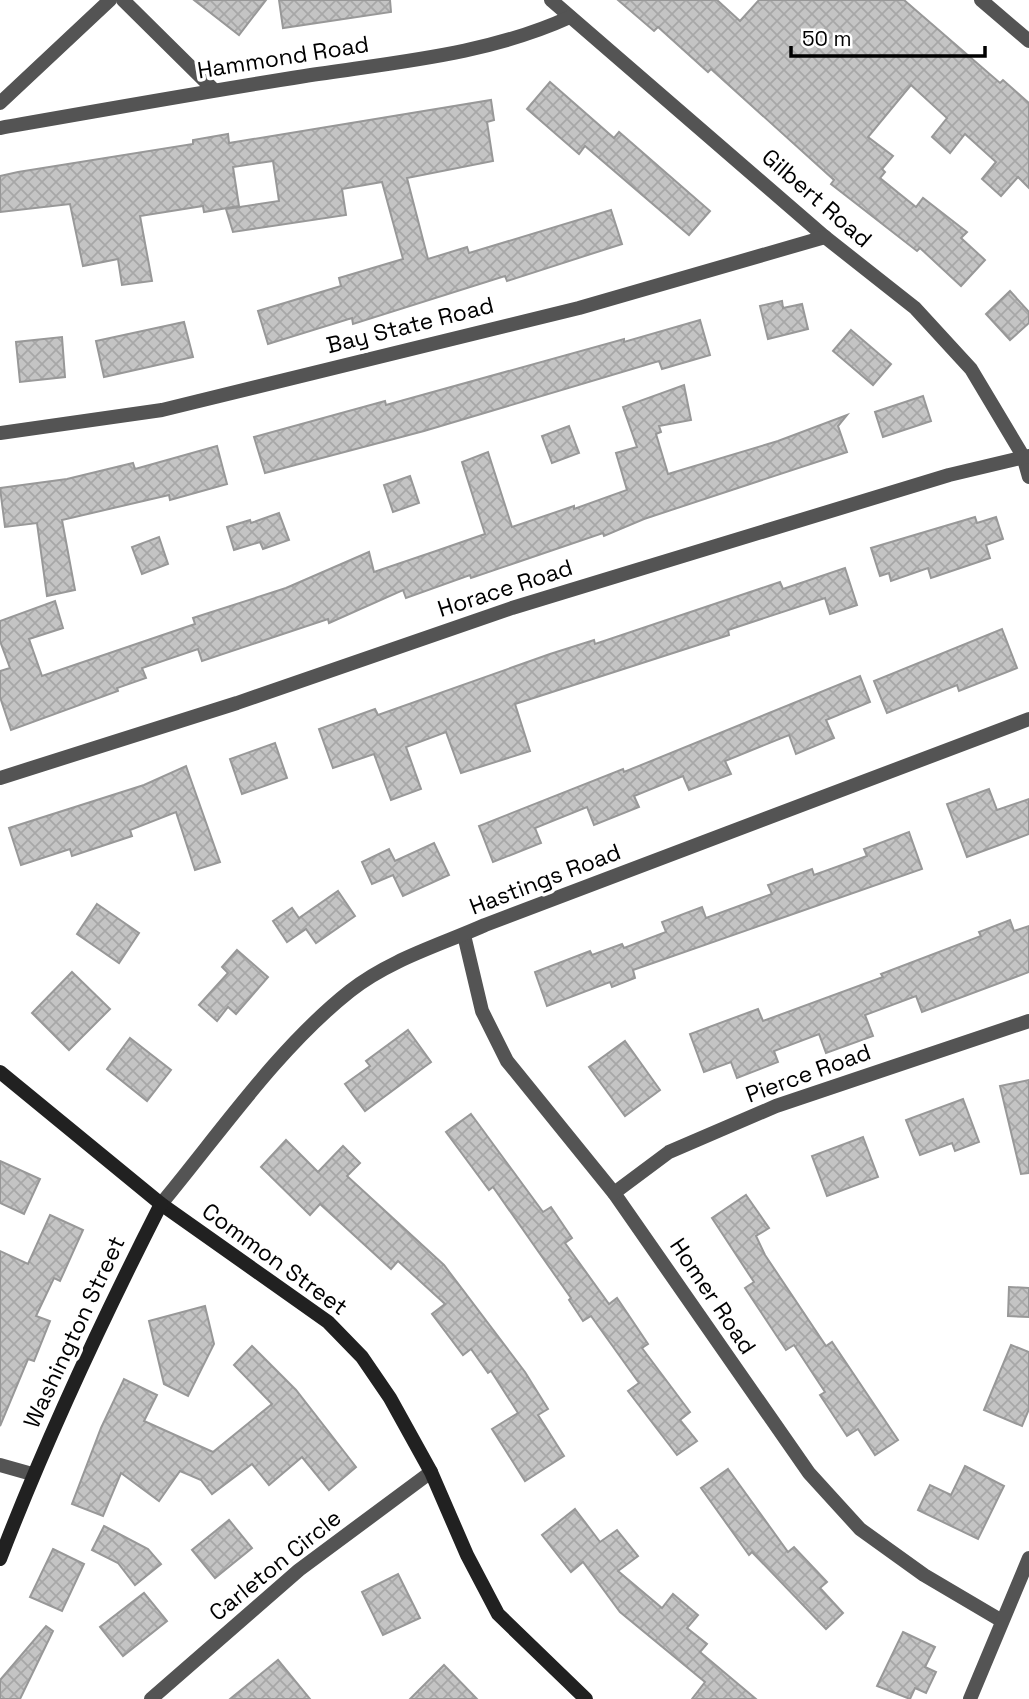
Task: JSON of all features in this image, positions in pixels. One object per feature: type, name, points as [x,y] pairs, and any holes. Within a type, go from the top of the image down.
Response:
[{"type":"main road","name":"Common Street","points":[[0,1072],[161,1204],[327,1322],[362,1357],[390,1398],[431,1472],[467,1555],[498,1614],[580,1698]]},
{"type":"main road","name":"Washington Street","points":[[0,1559],[32,1475],[112,1298],[161,1204]]},
{"type":"street","points":[[0,103],[110,0]]},
{"type":"street","points":[[123,0],[214,90]]},
{"type":"street","name":"Gilbert Road","points":[[551,0],[825,237],[915,308],[971,369],[1026,456],[1029,477]]},
{"type":"street","points":[[981,0],[1029,41]]},
{"type":"street","name":"Hammond Road","points":[[0,128],[214,90],[484,48],[541,30],[570,17]]},
{"type":"street","name":"Bay State Road","points":[[0,433],[162,410],[579,308],[825,237]]},
{"type":"street","name":"Horace Road","points":[[0,778],[237,702],[512,608],[949,475],[1026,456]]},
{"type":"street","name":"Hastings Road","points":[[161,1204],[295,1043],[351,990],[399,961],[1029,719]]},
{"type":"street","name":"Homer Road","points":[[464,935],[482,1011],[507,1061],[614,1192],[809,1473],[860,1528],[924,1575],[1002,1621]]},
{"type":"street","name":"Pierce Road","points":[[614,1192],[669,1152],[776,1106],[1029,1021]]},
{"type":"street","points":[[0,1465],[32,1475]]},
{"type":"street","name":"Carleton Circle","points":[[151,1699],[299,1570],[431,1472]]},
{"type":"street","points":[[970,1699],[1029,1558]]},
{"type":"building","points":[[194,0],[266,0],[239,35]]},
{"type":"building","points":[[279,0],[390,0],[391,12],[283,28]]},
{"type":"building","points":[[618,0],[717,0],[740,21],[759,0],[904,0],[1000,83],[1003,80],[1029,103],[1029,188],[1018,177],[1001,196],[982,179],[996,162],[965,134],[950,153],[932,137],[947,118],[911,85],[868,137],[893,156],[882,169],[885,172],[880,178],[916,207],[923,198],[967,232],[961,238],[985,260],[961,286],[920,248],[917,251],[831,184],[834,180],[711,69],[708,72],[658,27],[654,31]]},
{"type":"building","points":[[550,82],[614,138],[619,132],[710,211],[689,235],[585,146],[579,154],[527,109]]},
{"type":"building","points":[[491,100],[494,120],[487,122],[493,161],[407,178],[428,259],[467,247],[469,253],[611,210],[622,244],[507,281],[505,276],[353,324],[352,318],[268,344],[258,311],[341,286],[339,278],[403,259],[382,182],[342,189],[346,215],[233,232],[226,209],[279,201],[273,161],[233,167],[239,206],[204,212],[203,206],[140,216],[152,281],[122,285],[118,259],[83,266],[70,204],[0,212],[0,176],[193,144],[193,140],[228,134],[229,143]]},
{"type":"building","points":[[1010,291],[1029,312],[1029,323],[1010,340],[986,314]]},
{"type":"building","points":[[782,301],[783,308],[802,304],[808,329],[768,339],[760,306]]},
{"type":"building","points":[[700,320],[710,355],[662,369],[659,361],[424,431],[265,473],[254,437],[385,401],[386,405]]},
{"type":"building","points":[[184,322],[193,357],[104,377],[96,341]]},
{"type":"building","points":[[851,330],[891,364],[873,385],[833,351]]},
{"type":"building","points":[[62,337],[65,377],[20,382],[16,342]]},
{"type":"building","points":[[684,385],[691,420],[659,426],[661,432],[656,434],[668,474],[778,441],[847,415],[838,426],[847,452],[644,519],[604,536],[603,533],[471,578],[470,575],[406,598],[403,590],[329,623],[328,619],[202,661],[198,649],[142,668],[146,678],[117,688],[118,691],[11,730],[0,697],[0,671],[10,668],[0,641],[0,621],[55,601],[63,628],[29,639],[42,676],[195,624],[193,618],[286,588],[369,552],[374,572],[436,551],[485,534],[462,462],[488,452],[512,527],[574,506],[574,509],[627,490],[616,453],[637,447],[623,407]]},
{"type":"building","points":[[923,396],[931,421],[883,437],[875,412]]},
{"type":"building","points":[[569,426],[579,453],[552,463],[542,436]]},
{"type":"building","points":[[217,446],[227,484],[170,500],[169,495],[62,520],[75,590],[47,596],[37,523],[5,527],[0,488],[67,479],[133,463],[135,469]]},
{"type":"building","points":[[410,476],[419,503],[393,512],[384,485]]},
{"type":"building","points":[[279,513],[289,540],[263,549],[260,542],[234,550],[227,527],[250,520],[251,523]]},
{"type":"building","points":[[975,517],[977,523],[996,517],[1003,539],[986,545],[990,558],[931,578],[928,568],[891,581],[889,573],[880,576],[871,548]]},
{"type":"building","points":[[159,537],[168,564],[142,574],[132,547]]},
{"type":"building","points":[[845,568],[857,605],[830,614],[825,598],[728,630],[729,635],[515,704],[530,751],[461,773],[446,732],[406,747],[421,789],[391,800],[374,754],[333,768],[319,729],[375,709],[378,715],[550,654],[594,640],[595,644],[780,582],[783,589]]},
{"type":"building","points":[[1002,629],[1017,668],[959,691],[957,685],[887,713],[874,681]]},
{"type":"building","points":[[860,676],[870,702],[826,720],[834,738],[796,754],[789,735],[725,761],[731,774],[689,790],[683,776],[634,796],[639,807],[594,825],[587,807],[535,828],[541,843],[493,862],[479,826],[623,769],[624,772]]},
{"type":"building","points":[[275,743],[287,778],[242,794],[230,759]]},
{"type":"building","points":[[186,766],[220,862],[195,870],[176,812],[130,830],[132,836],[72,856],[70,849],[21,865],[9,828],[144,785]]},
{"type":"building","points":[[989,789],[997,810],[1029,799],[1029,834],[967,857],[947,804]]},
{"type":"building","points":[[909,832],[922,869],[633,970],[635,978],[612,987],[610,982],[547,1006],[535,972],[590,951],[592,955],[622,944],[624,948],[666,932],[662,922],[702,907],[706,918],[772,894],[768,885],[812,869],[814,875],[867,856],[864,849]]},
{"type":"building","points":[[434,843],[449,875],[403,896],[393,875],[372,884],[362,862],[389,849],[395,861]]},
{"type":"building","points":[[338,891],[355,916],[316,943],[306,929],[287,942],[273,921],[292,908],[299,918]]},
{"type":"building","points":[[97,904],[139,933],[119,963],[77,934]]},
{"type":"building","points":[[1010,920],[1014,931],[1029,926],[1029,972],[922,1012],[916,996],[865,1015],[873,1036],[826,1053],[819,1034],[774,1051],[778,1062],[737,1078],[731,1062],[704,1072],[690,1034],[758,1009],[763,1021],[883,977],[881,974],[981,936],[979,932]]},
{"type":"building","points":[[237,950],[268,977],[236,1014],[228,1007],[217,1021],[199,1005],[228,973],[222,967]]},
{"type":"building","points":[[72,972],[110,1009],[69,1050],[32,1013]]},
{"type":"building","points":[[408,1030],[431,1062],[365,1111],[345,1084],[370,1066],[366,1061]]},
{"type":"building","points":[[130,1038],[171,1070],[147,1101],[107,1069]]},
{"type":"building","points":[[625,1041],[660,1090],[625,1116],[589,1067]]},
{"type":"building","points":[[1029,1080],[1029,1173],[1021,1174],[1000,1086]]},
{"type":"building","points":[[963,1099],[979,1142],[955,1151],[952,1143],[920,1155],[906,1120]]},
{"type":"building","points":[[471,1114],[543,1212],[551,1207],[572,1238],[565,1243],[609,1304],[617,1298],[648,1344],[642,1348],[690,1412],[680,1420],[697,1441],[677,1455],[628,1391],[639,1383],[591,1316],[583,1321],[569,1300],[571,1298],[493,1187],[489,1190],[446,1132]]},
{"type":"building","points":[[863,1137],[878,1177],[827,1196],[812,1156]]},
{"type":"building","points":[[286,1140],[318,1172],[343,1146],[360,1163],[347,1176],[444,1265],[525,1372],[548,1409],[538,1415],[564,1456],[525,1481],[492,1429],[518,1413],[491,1371],[488,1373],[471,1349],[463,1355],[432,1314],[445,1304],[398,1261],[391,1269],[320,1204],[310,1215],[261,1167]]},
{"type":"building","points":[[0,1161],[40,1179],[24,1214],[0,1203]]},
{"type":"building","points":[[746,1195],[769,1228],[756,1236],[765,1255],[826,1346],[832,1342],[898,1440],[875,1455],[858,1429],[847,1436],[820,1395],[825,1392],[794,1345],[786,1350],[745,1288],[754,1282],[712,1218]]},
{"type":"building","points":[[50,1215],[83,1230],[60,1281],[54,1278],[36,1316],[50,1321],[34,1361],[28,1359],[0,1426],[0,1251],[28,1264]]},
{"type":"building","points":[[1009,1287],[1029,1288],[1029,1317],[1008,1316]]},
{"type":"building","points":[[205,1306],[214,1344],[188,1396],[164,1384],[149,1321]]},
{"type":"building","points":[[1011,1345],[1029,1352],[1029,1409],[1022,1426],[984,1410]]},
{"type":"building","points":[[252,1346],[296,1390],[356,1467],[329,1490],[302,1457],[269,1485],[252,1464],[212,1494],[201,1480],[180,1471],[159,1501],[121,1473],[103,1516],[72,1504],[101,1428],[124,1379],[157,1395],[144,1421],[213,1452],[272,1404],[234,1365]]},
{"type":"building","points":[[965,1466],[1004,1486],[978,1539],[918,1510],[930,1485],[951,1495]]},
{"type":"building","points":[[728,1469],[788,1552],[794,1547],[827,1582],[820,1588],[843,1613],[826,1629],[752,1552],[749,1555],[701,1488]]},
{"type":"building","points":[[575,1509],[600,1542],[617,1530],[638,1556],[618,1571],[662,1608],[673,1594],[698,1615],[687,1628],[707,1644],[700,1652],[756,1699],[692,1699],[705,1682],[620,1612],[583,1562],[571,1572],[542,1535]]},
{"type":"building","points":[[229,1520],[252,1548],[215,1578],[192,1550]]},
{"type":"building","points":[[104,1526],[148,1549],[161,1564],[135,1585],[118,1563],[92,1550]]},
{"type":"building","points":[[53,1549],[84,1564],[62,1611],[30,1597]]},
{"type":"building","points":[[398,1574],[420,1618],[383,1635],[362,1592]]},
{"type":"building","points":[[144,1593],[167,1621],[123,1656],[100,1627]]},
{"type":"building","points":[[46,1626],[53,1631],[20,1699],[0,1699],[0,1680]]},
{"type":"building","points":[[903,1632],[935,1647],[925,1667],[936,1672],[926,1693],[915,1688],[910,1699],[877,1686]]},
{"type":"building","points":[[278,1660],[310,1699],[230,1699]]},
{"type":"building","points":[[444,1665],[477,1699],[410,1699]]}]
